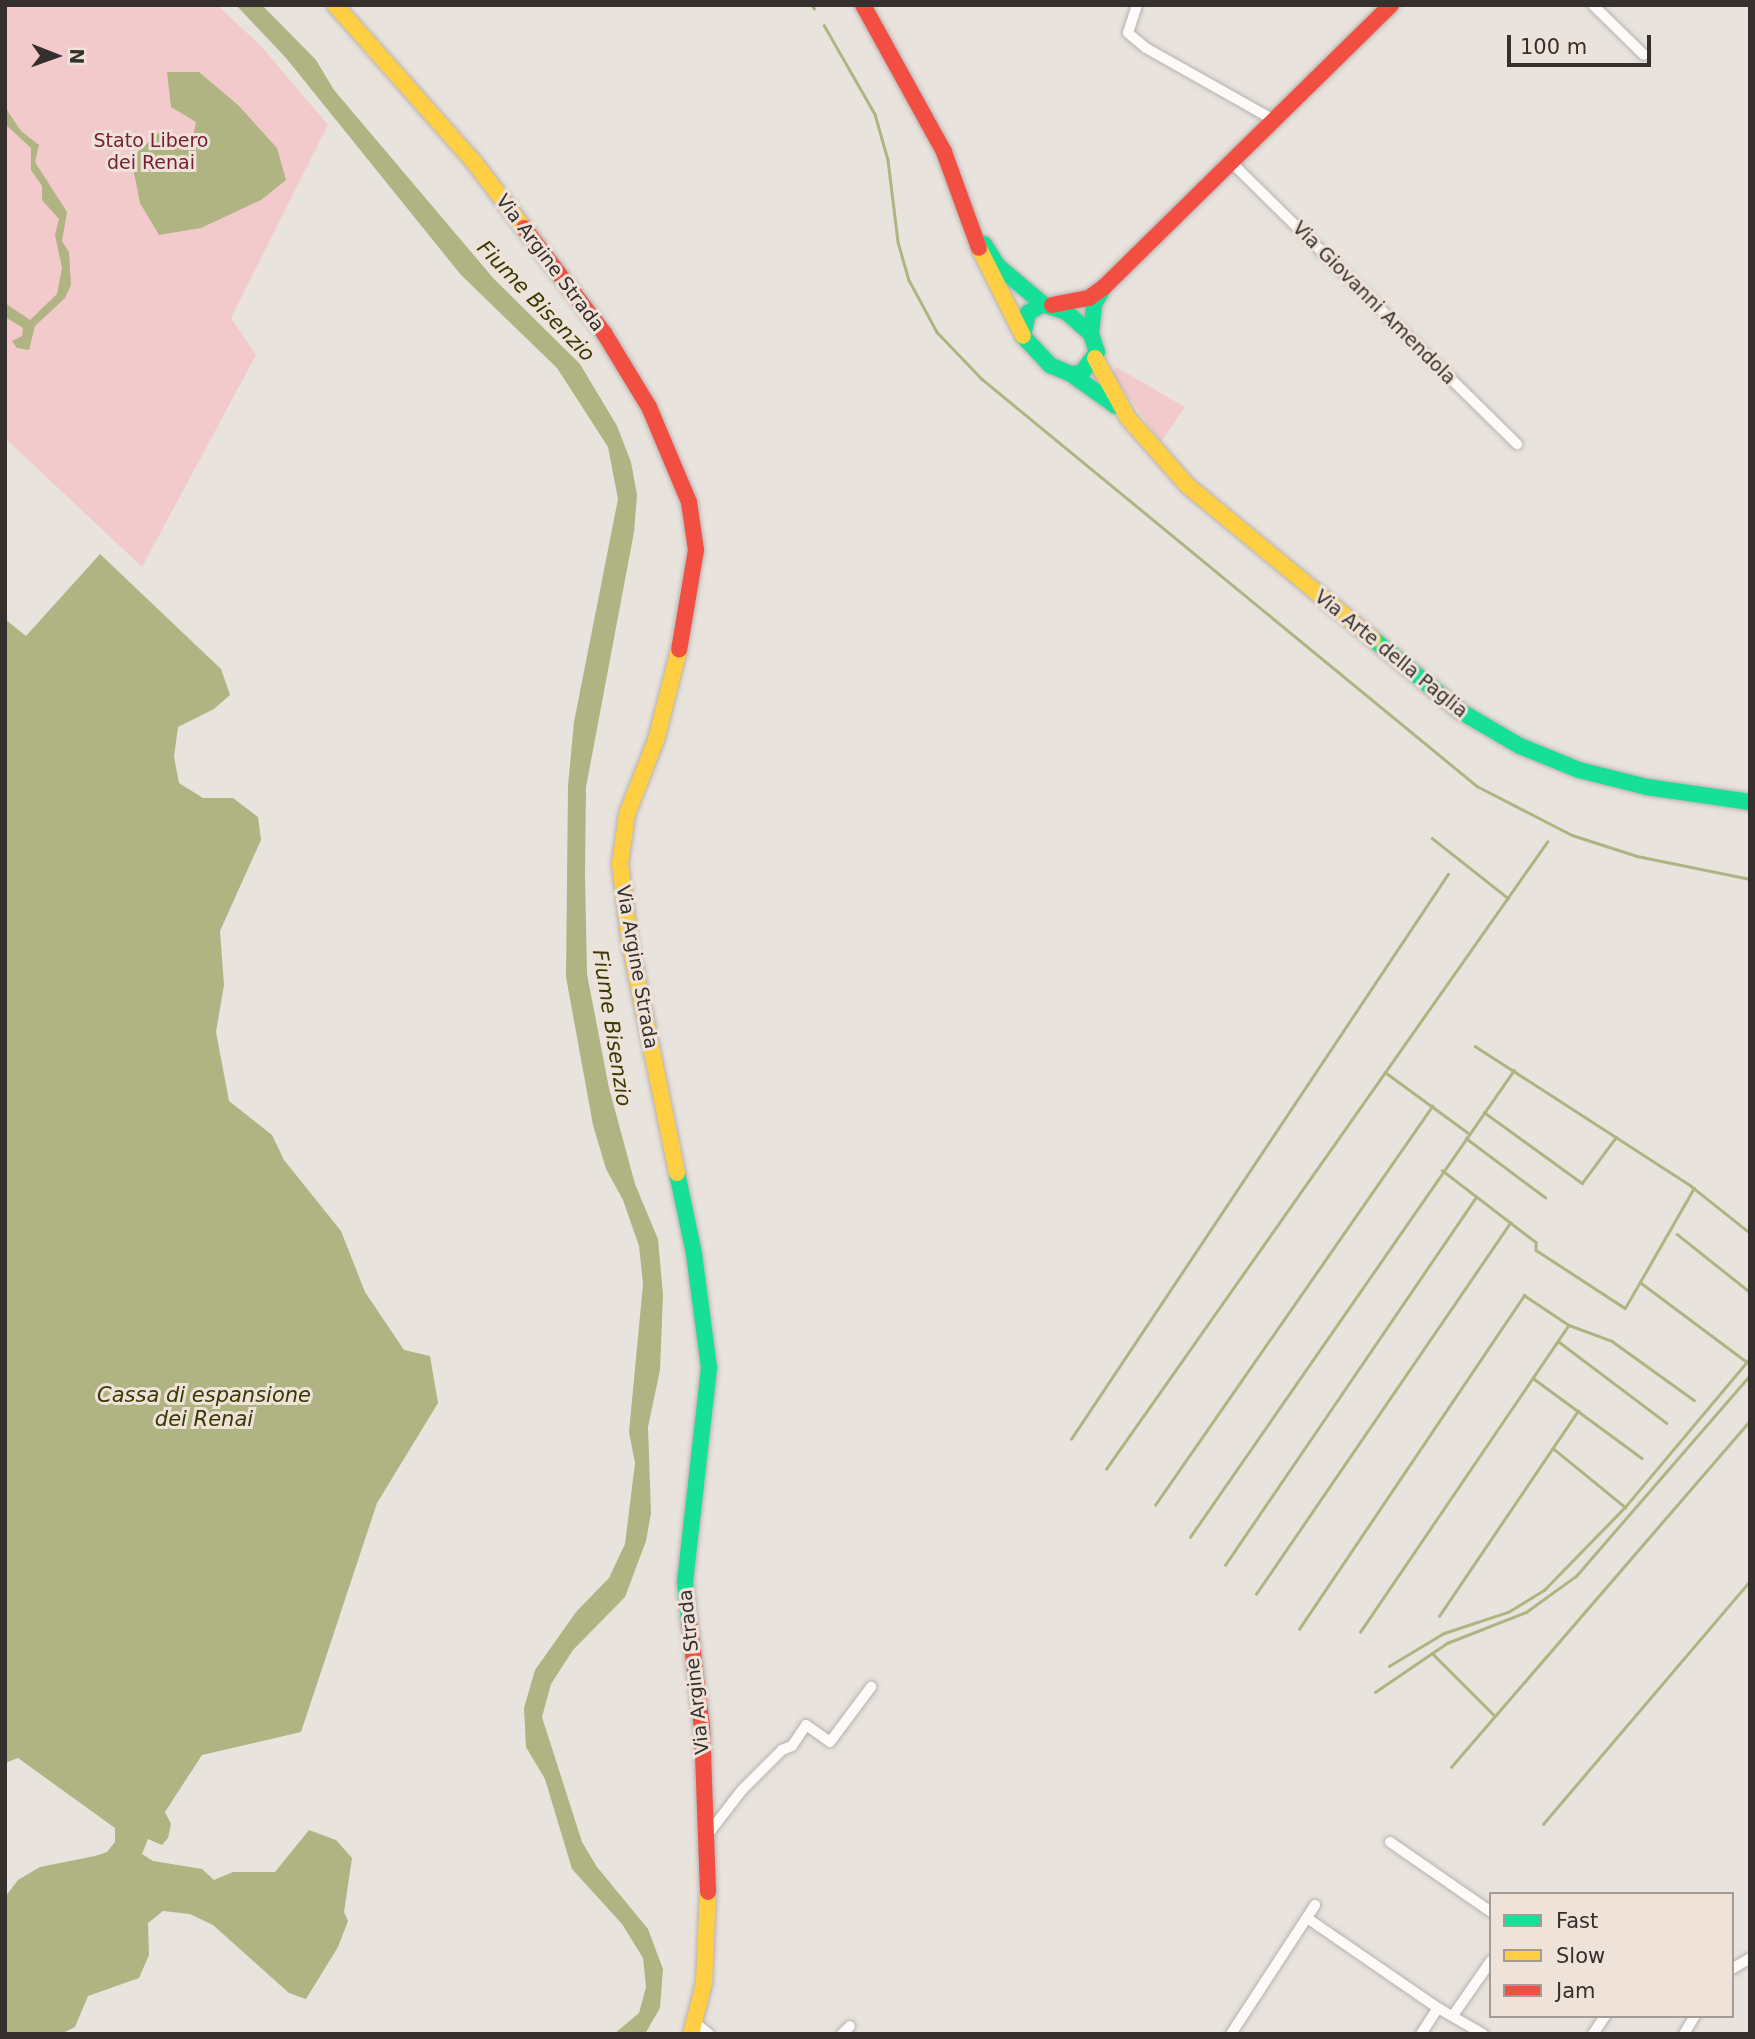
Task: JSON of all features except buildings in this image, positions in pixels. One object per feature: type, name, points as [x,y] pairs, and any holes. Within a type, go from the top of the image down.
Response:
[{"type":"street","name":"Via Argine Strada","points":[[335,5],[382,53],[474,162],[604,333],[649,407],[689,502],[696,550],[688,613],[656,740],[627,814],[621,880],[707,1341],[707,1416],[685,1582],[702,1727],[709,1934],[692,2028]]},
{"type":"street","points":[[1137,5],[1128,33],[1146,48],[1274,120]]},
{"type":"street","points":[[1023,336],[1027,313],[1047,305],[1089,298],[1104,287],[1391,5]]},
{"type":"street","points":[[1593,5],[1644,55]]},
{"type":"street","name":"Via Arte della Paglia","points":[[868,10],[944,152],[985,266],[1023,336],[1050,365],[1071,374],[1128,418]]},
{"type":"street","name":"Via Giovanni Amendola","points":[[1231,162],[1517,444]]},
{"type":"street","name":"Via Arte della Paglia","points":[[965,209],[999,266],[1047,305],[1066,312],[1091,334],[1095,358],[1128,418],[1168,467],[1207,504],[1441,698],[1520,746],[1595,775],[1750,802]]},
{"type":"street","points":[[1091,334],[1094,304],[1104,287]]},
{"type":"street","points":[[1071,374],[1082,373],[1095,358]]},
{"type":"street","points":[[704,1840],[742,1790],[782,1750],[792,1746],[806,1725],[831,1742],[872,1687]]},
{"type":"street","points":[[1390,1842],[1489,1911]]},
{"type":"street","points":[[1231,2034],[1315,1905]]},
{"type":"street","points":[[1307,1918],[1438,2008],[1454,2014],[1483,2034]]},
{"type":"street","points":[[1734,1968],[1750,1958]]},
{"type":"street","points":[[1454,2014],[1489,1964]]},
{"type":"street","points":[[1421,2034],[1438,2008]]},
{"type":"street","points":[[1593,2034],[1604,2018]]},
{"type":"street","points":[[1684,2034],[1694,2018]]},
{"type":"street","points":[[692,2028],[709,2034]]},
{"type":"green space","name":"Stato Libero dei Renai","points":[[5,5],[217,5],[262,47],[328,125],[231,318],[256,355],[142,567],[5,438]]},
{"type":"green space","points":[[1116,367],[1185,407],[1161,442],[1112,374]]},
{"type":"water","points":[[236,5],[262,5],[316,60],[334,90],[494,279],[580,364],[617,426],[631,462],[637,495],[634,532],[586,787],[585,875],[587,974],[609,1088],[635,1184],[658,1239],[663,1295],[660,1370],[648,1427],[651,1513],[646,1541],[625,1597],[573,1650],[551,1684],[542,1717],[582,1842],[597,1867],[648,1929],[663,1969],[660,2008],[645,2034],[614,2034],[639,2013],[646,1987],[643,1958],[622,1924],[572,1869],[545,1779],[526,1747],[524,1708],[535,1670],[576,1612],[609,1578],[625,1544],[635,1463],[629,1432],[643,1284],[639,1246],[623,1200],[606,1169],[593,1125],[566,977],[568,786],[574,722],[618,499],[608,447],[557,368],[461,275],[286,58]]},
{"type":"water","points":[[167,72],[199,72],[238,105],[277,148],[286,180],[261,200],[201,228],[159,235],[140,203],[131,158],[161,131],[190,151],[196,122],[171,107]]},
{"type":"water","points":[[5,107],[21,131],[39,145],[35,162],[67,212],[62,241],[69,252],[71,285],[65,298],[35,326],[29,350],[17,348],[12,341],[22,336],[23,328],[5,317],[5,303],[30,320],[57,294],[62,268],[55,235],[59,219],[42,200],[42,186],[31,170],[31,148],[5,124]]},
{"type":"water","name":"Cassa di espansione dei Renai","points":[[100,554],[221,669],[230,695],[214,709],[178,727],[174,757],[179,783],[203,798],[233,798],[258,817],[261,840],[220,931],[224,985],[216,1032],[229,1101],[272,1135],[284,1160],[341,1231],[365,1292],[404,1350],[430,1356],[438,1403],[377,1503],[301,1732],[202,1755],[165,1812],[171,1824],[168,1838],[162,1845],[148,1839],[142,1854],[153,1861],[202,1869],[214,1880],[233,1872],[275,1872],[309,1830],[336,1840],[352,1858],[344,1912],[348,1921],[338,1947],[306,1999],[289,1993],[213,1925],[190,1914],[163,1911],[148,1923],[149,1955],[139,1978],[88,1996],[75,2027],[61,2034],[5,2034],[5,1897],[18,1880],[40,1867],[107,1852],[115,1842],[115,1828],[18,1758],[5,1763],[5,619],[26,636]]},
{"type":"waterway","points":[[824,25],[875,114],[888,160],[898,242],[909,280],[937,332],[982,379],[1477,786],[1572,835],[1637,856],[1750,879]]},
{"type":"waterway","points":[[1432,838],[1508,898]]},
{"type":"waterway","points":[[1106,1469],[1547,842]]},
{"type":"waterway","points":[[1071,1439],[1448,874]]},
{"type":"waterway","points":[[1475,1046],[1691,1186],[1750,1233]]},
{"type":"waterway","points":[[1190,1537],[1514,1070]]},
{"type":"waterway","points":[[1385,1072],[1467,1132]]},
{"type":"waterway","points":[[1155,1505],[1432,1106]]},
{"type":"waterway","points":[[1484,1112],[1582,1183],[1616,1137]]},
{"type":"waterway","points":[[1466,1138],[1545,1197]]},
{"type":"waterway","points":[[1442,1170],[1536,1242],[1536,1250],[1625,1308],[1694,1188]]},
{"type":"waterway","points":[[1225,1565],[1476,1197]]},
{"type":"waterway","points":[[1256,1594],[1510,1223]]},
{"type":"waterway","points":[[1677,1234],[1750,1292]]},
{"type":"waterway","points":[[1640,1282],[1747,1362]]},
{"type":"waterway","points":[[1299,1629],[1524,1295],[1569,1325],[1612,1341],[1694,1400]]},
{"type":"waterway","points":[[1360,1632],[1569,1325]]},
{"type":"waterway","points":[[1558,1341],[1667,1423]]},
{"type":"waterway","points":[[1389,1666],[1444,1633],[1508,1612],[1544,1590],[1625,1507],[1750,1358]]},
{"type":"waterway","points":[[1375,1692],[1447,1643],[1526,1612],[1576,1576],[1750,1375]]},
{"type":"waterway","points":[[1533,1378],[1642,1458]]},
{"type":"waterway","points":[[1439,1616],[1578,1411]]},
{"type":"waterway","points":[[1451,1767],[1750,1420]]},
{"type":"waterway","points":[[1554,1449],[1625,1507]]},
{"type":"waterway","points":[[1543,1824],[1750,1581]]},
{"type":"waterway","points":[[1432,1653],[1494,1715]]},
{"type":"traffic: fast","points":[[984,244],[998,266],[1043,304]]},
{"type":"traffic: fast","points":[[1091,334],[1094,304],[1102,290]]},
{"type":"traffic: fast","points":[[1043,304],[1066,312],[1091,334],[1097,352],[1082,373],[1071,374],[1050,365],[1023,336],[1028,313],[1043,304]]},
{"type":"traffic: fast","points":[[1071,374],[1116,406]]},
{"type":"traffic: fast","points":[[1373,639],[1460,711],[1520,746],[1579,770],[1647,787],[1750,802]]},
{"type":"traffic: fast","points":[[677,1173],[694,1254],[709,1368],[685,1582],[689,1620]]},
{"type":"traffic: slow","points":[[335,5],[474,162],[524,228]]},
{"type":"traffic: slow","points":[[979,248],[1023,336]]},
{"type":"traffic: slow","points":[[1095,358],[1128,418],[1188,486],[1373,639]]},
{"type":"traffic: slow","points":[[677,1173],[630,945],[620,864],[627,814],[656,740],[679,650]]},
{"type":"traffic: slow","points":[[691,2034],[704,1983],[708,1892]]},
{"type":"traffic: jam","points":[[863,5],[944,152],[979,248]]},
{"type":"traffic: jam","points":[[1052,305],[1089,298],[1104,287],[1391,5]]},
{"type":"traffic: jam","points":[[524,228],[604,333],[649,407],[689,502],[696,550],[679,650]]},
{"type":"traffic: jam","points":[[689,1620],[702,1727],[708,1892]]},
{"type":"water label","name":"Fiume Bisenzio","points":[[536,301]]},
{"type":"water label","name":"Fiume Bisenzio","points":[[612,1028]]}]
